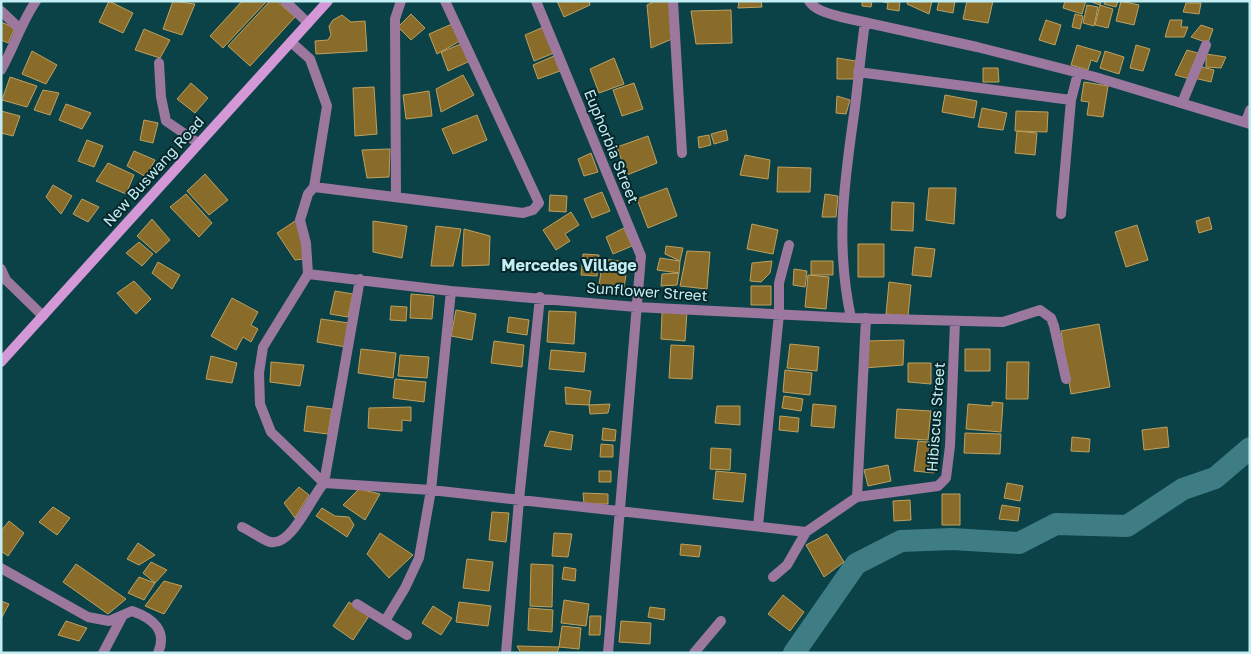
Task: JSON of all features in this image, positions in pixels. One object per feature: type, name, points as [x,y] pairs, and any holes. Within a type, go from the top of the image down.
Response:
[{"type":"street","points":[[1,70],[11,54],[20,29],[36,1]]},
{"type":"street","points":[[285,1],[308,23]]},
{"type":"street","name":"New Buswang Road","points":[[1,362],[328,1]]},
{"type":"street","points":[[396,197],[395,18],[401,1]]},
{"type":"street","points":[[314,187],[523,213],[533,210],[539,203],[446,1]]},
{"type":"street","name":"Euphorbia Street","points":[[536,1],[641,256],[608,653]]},
{"type":"street","points":[[673,1],[682,153]]},
{"type":"street","points":[[809,1],[811,5],[822,11],[865,23],[977,46],[1078,73],[1248,123],[1250,110]]},
{"type":"street","points":[[1,11],[20,29]]},
{"type":"street","points":[[851,318],[844,286],[841,225],[846,160],[865,23]]},
{"type":"street","points":[[291,42],[310,59],[327,106],[314,187],[308,194],[300,220],[306,243],[308,274],[263,347],[259,373],[260,404],[271,432],[324,484],[431,490],[806,532],[786,565],[773,577]]},
{"type":"street","points":[[1182,103],[1206,44]]},
{"type":"street","points":[[159,63],[161,97],[166,121],[198,143]]},
{"type":"street","points":[[858,72],[1071,100]]},
{"type":"street","points":[[1061,214],[1071,100],[1078,73]]},
{"type":"street","points":[[758,526],[779,314],[779,283],[788,245]]},
{"type":"street","points":[[1,269],[6,280],[43,316]]},
{"type":"street","name":"Sunflower Street","points":[[308,274],[450,291],[540,297],[636,307],[851,318],[1003,322],[1040,310],[1050,318],[1054,326],[1066,378]]},
{"type":"street","points":[[242,527],[268,542],[283,540],[290,535],[315,493],[324,484],[360,279]]},
{"type":"street","points":[[385,621],[405,588],[419,558],[431,490],[450,291]]},
{"type":"street","points":[[506,653],[519,500],[540,297]]},
{"type":"street","points":[[857,497],[866,318]]},
{"type":"street","name":"Hibiscus Street","points":[[806,532],[857,497],[938,486],[946,478],[950,446],[955,322]]},
{"type":"street","points":[[1,568],[88,617],[109,621],[134,612],[158,628],[162,639],[158,653]]},
{"type":"street","points":[[357,604],[407,635]]},
{"type":"street","points":[[103,653],[123,615]]},
{"type":"street","points":[[694,653],[721,621]]},
{"type":"building","points":[[109,1],[133,13],[123,33],[99,22]]},
{"type":"building","points":[[173,1],[195,4],[182,35],[163,29]]},
{"type":"building","points":[[242,1],[267,1],[223,48],[210,36]]},
{"type":"building","points":[[270,1],[277,1],[295,17],[250,66],[228,46]]},
{"type":"building","points":[[557,1],[589,1],[590,5],[564,17]]},
{"type":"building","points":[[655,1],[669,1],[672,39],[651,48],[647,5]]},
{"type":"building","points":[[739,1],[761,1],[762,7],[738,8]]},
{"type":"building","points":[[862,1],[872,1],[871,7],[862,6]]},
{"type":"building","points":[[880,1],[900,1],[899,11],[887,9],[888,3]]},
{"type":"building","points":[[908,1],[932,1],[929,14],[907,4]]},
{"type":"building","points":[[939,1],[955,1],[953,13],[937,10]]},
{"type":"building","points":[[967,1],[993,1],[988,23],[963,19]]},
{"type":"building","points":[[1065,1],[1086,1],[1082,14],[1063,8]]},
{"type":"building","points":[[1089,1],[1101,1],[1100,5]]},
{"type":"building","points":[[1105,1],[1118,1],[1116,7],[1104,4]]},
{"type":"building","points":[[1121,1],[1139,5],[1134,25],[1116,21]]},
{"type":"building","points":[[1186,3],[1201,3],[1199,14],[1183,12]]},
{"type":"building","points":[[1087,5],[1098,7],[1094,26],[1083,23]]},
{"type":"building","points":[[1100,5],[1113,9],[1108,28],[1095,25]]},
{"type":"building","points":[[731,10],[732,43],[696,44],[691,11]]},
{"type":"building","points":[[411,14],[425,28],[411,40],[398,27]]},
{"type":"building","points":[[1075,14],[1083,16],[1080,29],[1072,27]]},
{"type":"building","points":[[342,15],[351,22],[365,21],[367,51],[316,54],[315,41],[328,40],[331,35],[329,26],[333,20]]},
{"type":"building","points":[[1046,20],[1061,25],[1055,45],[1039,40]]},
{"type":"building","points":[[1170,20],[1182,20],[1181,27],[1188,27],[1184,37],[1165,37]]},
{"type":"building","points":[[1,22],[15,28],[8,43],[1,40]]},
{"type":"building","points":[[452,24],[460,41],[437,54],[429,34]]},
{"type":"building","points":[[1201,25],[1213,29],[1208,43],[1191,37]]},
{"type":"building","points":[[546,26],[554,53],[534,61],[525,35]]},
{"type":"building","points":[[144,29],[170,40],[160,58],[135,50]]},
{"type":"building","points":[[461,44],[470,61],[448,71],[441,52]]},
{"type":"building","points":[[1077,45],[1101,52],[1097,62],[1091,60],[1088,70],[1071,65]]},
{"type":"building","points":[[1136,45],[1150,49],[1143,71],[1130,68]]},
{"type":"building","points":[[1187,50],[1201,54],[1190,79],[1175,75]]},
{"type":"building","points":[[32,51],[57,65],[46,84],[22,74]]},
{"type":"building","points":[[1105,51],[1124,57],[1119,74],[1100,68]]},
{"type":"building","points":[[1206,54],[1226,57],[1221,68],[1206,67]]},
{"type":"building","points":[[554,56],[560,71],[538,79],[533,65]]},
{"type":"building","points":[[614,58],[624,84],[599,93],[590,69]]},
{"type":"building","points":[[837,58],[856,61],[854,79],[837,79]]},
{"type":"building","points":[[1198,66],[1214,70],[1211,82],[1194,78]]},
{"type":"building","points":[[983,68],[998,68],[999,82],[983,82]]},
{"type":"building","points":[[463,75],[474,95],[441,112],[436,89]]},
{"type":"building","points":[[10,77],[37,86],[27,107],[2,100]]},
{"type":"building","points":[[1084,82],[1108,86],[1103,117],[1087,115],[1089,102],[1081,101]]},
{"type":"building","points":[[191,83],[208,98],[195,113],[177,99]]},
{"type":"building","points":[[634,83],[643,109],[622,116],[613,90]]},
{"type":"building","points":[[374,87],[377,134],[355,136],[353,88]]},
{"type":"building","points":[[43,90],[59,93],[50,115],[34,110]]},
{"type":"building","points":[[429,91],[432,116],[406,119],[403,95]]},
{"type":"building","points":[[945,95],[977,101],[974,118],[942,112]]},
{"type":"building","points":[[837,96],[850,100],[846,114],[836,113]]},
{"type":"building","points":[[66,104],[91,113],[82,129],[59,120]]},
{"type":"building","points":[[982,108],[1007,113],[1003,130],[978,127]]},
{"type":"building","points":[[1,111],[20,116],[13,136],[1,133]]},
{"type":"building","points":[[1016,111],[1048,112],[1047,132],[1015,131]]},
{"type":"building","points":[[477,115],[487,140],[453,154],[442,129]]},
{"type":"building","points":[[144,120],[158,123],[153,143],[140,140]]},
{"type":"building","points":[[726,130],[728,140],[714,144],[711,134]]},
{"type":"building","points":[[1017,131],[1037,133],[1035,155],[1015,153]]},
{"type":"building","points":[[709,135],[711,145],[699,148],[698,137]]},
{"type":"building","points":[[648,136],[657,163],[627,175],[617,147]]},
{"type":"building","points":[[87,140],[103,146],[94,167],[78,161]]},
{"type":"building","points":[[390,149],[389,177],[367,178],[362,150]]},
{"type":"building","points":[[134,151],[155,160],[146,177],[127,166]]},
{"type":"building","points":[[591,153],[598,172],[584,176],[578,159]]},
{"type":"building","points":[[745,155],[770,160],[768,179],[740,175]]},
{"type":"building","points":[[108,163],[134,175],[126,194],[96,181]]},
{"type":"building","points":[[778,167],[811,168],[810,192],[777,192]]},
{"type":"building","points":[[205,174],[228,200],[209,215],[187,191]]},
{"type":"building","points":[[53,185],[72,196],[61,214],[46,197]]},
{"type":"building","points":[[667,188],[677,216],[648,228],[637,199]]},
{"type":"building","points":[[929,188],[956,188],[954,224],[926,220]]},
{"type":"building","points":[[602,192],[610,211],[592,218],[584,199]]},
{"type":"building","points":[[186,194],[212,223],[199,237],[170,207]]},
{"type":"building","points":[[825,194],[838,196],[836,217],[822,217]]},
{"type":"building","points":[[550,195],[567,196],[566,212],[549,211]]},
{"type":"building","points":[[82,199],[99,207],[88,222],[73,214]]},
{"type":"building","points":[[892,202],[914,203],[913,231],[891,230]]},
{"type":"building","points":[[571,212],[579,225],[565,234],[570,241],[556,250],[543,230]]},
{"type":"building","points":[[1209,217],[1212,229],[1199,233],[1196,221]]},
{"type":"building","points":[[152,219],[170,240],[156,253],[137,236]]},
{"type":"building","points":[[298,219],[304,259],[295,260],[277,233]]},
{"type":"building","points":[[373,221],[407,226],[402,258],[373,252]]},
{"type":"building","points":[[752,224],[778,230],[773,254],[747,249]]},
{"type":"building","points":[[1137,225],[1148,260],[1126,267],[1115,232]]},
{"type":"building","points":[[436,226],[461,229],[453,266],[431,266]]},
{"type":"building","points":[[624,228],[632,246],[613,254],[606,237]]},
{"type":"building","points":[[464,229],[490,236],[489,265],[462,266]]},
{"type":"building","points":[[139,242],[153,254],[142,266],[126,253]]},
{"type":"building","points":[[858,244],[884,244],[884,277],[858,277]]},
{"type":"building","points":[[666,246],[683,248],[680,261],[665,254]]},
{"type":"building","points":[[915,247],[935,249],[931,277],[912,275]]},
{"type":"building","points":[[687,251],[710,252],[707,289],[680,286]]},
{"type":"building","points":[[583,254],[599,255],[597,276],[581,275]]},
{"type":"building","points":[[660,258],[680,261],[679,273],[657,270]]},
{"type":"building","points":[[603,259],[628,262],[623,294],[598,291]]},
{"type":"building","points":[[772,261],[770,273],[761,282],[750,281],[752,263]]},
{"type":"building","points":[[811,261],[833,261],[833,275],[811,275]]},
{"type":"building","points":[[158,262],[180,275],[172,289],[152,273]]},
{"type":"building","points":[[794,269],[807,271],[805,287],[793,285]]},
{"type":"building","points":[[679,273],[677,285],[661,286],[662,274]]},
{"type":"building","points":[[808,275],[829,277],[826,309],[805,307]]},
{"type":"building","points":[[134,281],[151,299],[136,314],[117,293]]},
{"type":"building","points":[[889,282],[911,285],[908,316],[886,314]]},
{"type":"building","points":[[751,286],[771,286],[771,305],[751,305]]},
{"type":"building","points":[[335,291],[353,294],[348,317],[330,314]]},
{"type":"building","points":[[411,294],[434,296],[432,319],[410,318]]},
{"type":"building","points":[[232,298],[258,312],[251,325],[258,329],[251,342],[243,337],[236,350],[211,336]]},
{"type":"building","points":[[391,306],[407,307],[406,321],[390,320]]},
{"type":"building","points":[[456,310],[476,314],[472,340],[451,336]]},
{"type":"building","points":[[549,311],[576,312],[574,344],[547,342]]},
{"type":"building","points":[[687,311],[685,341],[661,339],[662,313]]},
{"type":"building","points":[[509,317],[529,320],[527,335],[507,332]]},
{"type":"building","points":[[321,319],[349,323],[346,347],[317,342]]},
{"type":"building","points":[[1099,324],[1110,387],[1071,394],[1061,331]]},
{"type":"building","points":[[904,340],[903,365],[864,368],[866,341]]},
{"type":"building","points":[[494,341],[524,345],[522,367],[491,363]]},
{"type":"building","points":[[790,344],[819,347],[817,371],[787,368]]},
{"type":"building","points":[[671,345],[694,346],[692,379],[669,378]]},
{"type":"building","points":[[361,349],[396,353],[393,378],[358,373]]},
{"type":"building","points":[[965,349],[990,349],[990,371],[965,371]]},
{"type":"building","points":[[551,350],[586,353],[584,372],[549,369]]},
{"type":"building","points":[[400,355],[429,357],[427,378],[398,376]]},
{"type":"building","points":[[211,356],[237,363],[232,383],[206,379]]},
{"type":"building","points":[[271,362],[304,365],[300,386],[270,382]]},
{"type":"building","points":[[1007,362],[1029,362],[1028,399],[1006,399]]},
{"type":"building","points":[[908,363],[931,363],[931,384],[908,382]]},
{"type":"building","points":[[785,370],[812,373],[810,395],[783,392]]},
{"type":"building","points":[[395,379],[426,382],[424,402],[393,398]]},
{"type":"building","points":[[565,387],[591,391],[589,405],[566,404]]},
{"type":"building","points":[[784,396],[803,399],[801,411],[782,408]]},
{"type":"building","points":[[992,402],[1003,403],[1001,432],[966,429],[968,404],[992,406]]},
{"type":"building","points":[[610,404],[608,413],[590,414],[589,405]]},
{"type":"building","points":[[813,404],[836,406],[834,428],[811,426]]},
{"type":"building","points":[[307,406],[332,409],[328,434],[304,431]]},
{"type":"building","points":[[717,406],[740,406],[740,425],[715,423]]},
{"type":"building","points":[[411,407],[411,421],[402,420],[402,431],[368,428],[369,408]]},
{"type":"building","points":[[897,409],[931,411],[928,440],[895,438]]},
{"type":"building","points":[[780,416],[799,418],[798,432],[779,430]]},
{"type":"building","points":[[1167,427],[1169,447],[1144,450],[1142,430]]},
{"type":"building","points":[[603,428],[616,430],[615,441],[602,440]]},
{"type":"building","points":[[550,431],[573,435],[571,450],[544,446]]},
{"type":"building","points":[[965,433],[1001,434],[1000,454],[964,453]]},
{"type":"building","points":[[1072,437],[1090,439],[1089,452],[1071,451]]},
{"type":"building","points":[[918,441],[938,443],[934,473],[914,471]]},
{"type":"building","points":[[601,444],[613,445],[613,457],[600,457]]},
{"type":"building","points":[[711,448],[731,449],[730,470],[710,469]]},
{"type":"building","points":[[888,465],[891,481],[868,486],[864,470]]},
{"type":"building","points":[[599,471],[611,471],[611,482],[599,482]]},
{"type":"building","points":[[716,471],[746,474],[743,502],[713,499]]},
{"type":"building","points":[[1007,483],[1023,486],[1020,501],[1004,498]]},
{"type":"building","points":[[299,487],[309,495],[295,518],[284,503]]},
{"type":"building","points":[[359,489],[380,494],[365,520],[343,505]]},
{"type":"building","points":[[583,493],[608,494],[608,504],[584,504]]},
{"type":"building","points":[[942,494],[960,494],[960,525],[942,525]]},
{"type":"building","points":[[910,500],[911,520],[894,521],[893,501]]},
{"type":"building","points":[[1002,505],[1020,508],[1018,521],[999,519]]},
{"type":"building","points":[[53,507],[70,518],[57,535],[39,522]]},
{"type":"building","points":[[322,508],[335,516],[349,517],[354,525],[347,537],[316,516]]},
{"type":"building","points":[[492,512],[509,513],[506,542],[489,540]]},
{"type":"building","points":[[9,521],[24,533],[8,556],[1,551],[1,531]]},
{"type":"building","points":[[380,533],[413,555],[389,578],[367,554]]},
{"type":"building","points":[[554,533],[572,534],[568,557],[552,556]]},
{"type":"building","points":[[827,534],[844,562],[824,577],[806,545]]},
{"type":"building","points":[[138,543],[155,555],[139,565],[127,559]]},
{"type":"building","points":[[681,544],[701,546],[699,557],[680,555]]},
{"type":"building","points":[[467,559],[493,562],[489,591],[463,588]]},
{"type":"building","points":[[151,562],[167,570],[155,583],[143,573]]},
{"type":"building","points":[[76,564],[126,599],[108,614],[63,582]]},
{"type":"building","points":[[531,564],[553,565],[552,607],[530,606]]},
{"type":"building","points":[[564,567],[576,569],[575,581],[562,579]]},
{"type":"building","points":[[139,577],[155,583],[144,600],[128,593]]},
{"type":"building","points":[[164,581],[182,586],[164,614],[145,606]]},
{"type":"building","points":[[783,595],[804,612],[790,631],[768,614]]},
{"type":"building","points":[[564,600],[589,604],[586,626],[561,623]]},
{"type":"building","points":[[1,601],[9,604],[1,619]]},
{"type":"building","points":[[349,602],[369,616],[353,640],[333,626]]},
{"type":"building","points":[[459,602],[491,606],[488,626],[456,622]]},
{"type":"building","points":[[433,606],[452,618],[441,635],[422,623]]},
{"type":"building","points":[[650,607],[665,609],[664,620],[648,617]]},
{"type":"building","points":[[529,608],[553,610],[552,632],[528,630]]},
{"type":"building","points":[[590,616],[601,616],[600,635],[589,635]]},
{"type":"building","points":[[66,621],[87,628],[79,641],[58,635]]},
{"type":"building","points":[[621,621],[651,623],[650,644],[619,642]]},
{"type":"building","points":[[562,626],[581,628],[579,649],[559,647]]},
{"type":"building","points":[[517,646],[559,647],[557,653],[521,653]]},
{"type":"waterway","points":[[794,653],[856,564],[901,541],[952,539],[1019,543],[1056,524],[1127,526],[1183,489],[1215,478],[1250,448]]},
{"type":"district","name":"Mercedes Village","points":[[569,265]]}]
